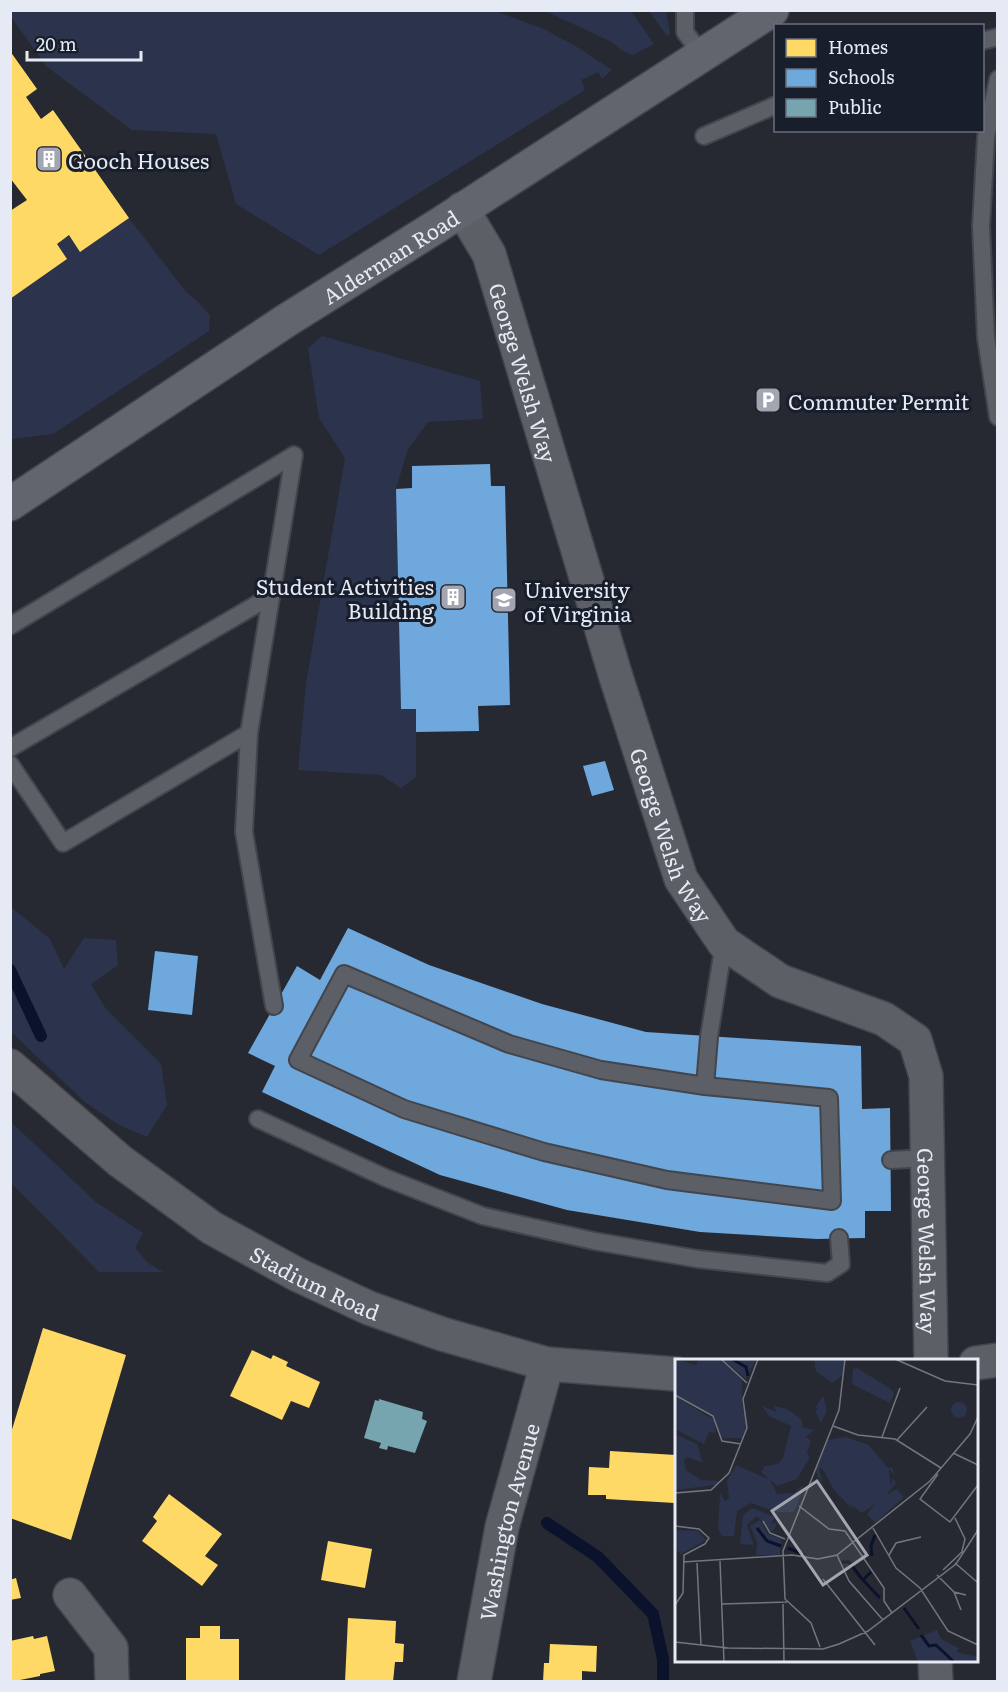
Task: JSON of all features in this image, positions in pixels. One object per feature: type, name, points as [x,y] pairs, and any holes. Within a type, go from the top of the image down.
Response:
[{"type":"main road","name":"Alderman Road","points":[[10,504],[288,320],[772,10]]},
{"type":"street","name":"George Welsh Way","points":[[462,209],[489,254],[613,667],[681,879],[724,943],[780,981],[884,1019],[915,1040],[926,1076],[931,1359]]},
{"type":"street","name":"Stadium Road","points":[[10,1066],[129,1168],[212,1228],[288,1270],[369,1308],[442,1334],[547,1364],[675,1374]]},
{"type":"street","points":[[978,1363],[998,1360]]},
{"type":"street","name":"Washington Avenue","points":[[474,1682],[502,1527],[547,1364]]},
{"type":"street","points":[[70,1595],[111,1648],[112,1682]]},
{"type":"street","points":[[935,1662],[936,1682]]},
{"type":"lane","points":[[685,10],[685,32],[702,55]]},
{"type":"lane","points":[[998,79],[986,136],[981,226],[986,338],[998,417]]},
{"type":"lane","points":[[704,136],[774,106]]},
{"type":"lane","points":[[10,627],[294,455],[249,733],[244,832],[274,1006]]},
{"type":"lane","points":[[10,748],[271,596]]},
{"type":"lane","points":[[10,764],[63,843],[249,733]]},
{"type":"lane","points":[[705,1086],[709,1037],[724,943]]},
{"type":"lane","points":[[344,974],[509,1044],[601,1070],[705,1086],[829,1098],[832,1201],[667,1180],[544,1152],[404,1109],[298,1060],[344,974]]},
{"type":"lane","points":[[258,1119],[386,1178],[483,1216],[594,1241],[698,1259],[827,1273],[841,1264],[839,1238]]},
{"type":"lane","points":[[891,1160],[928,1158]]},
{"type":"shaded area","points":[[10,11],[495,11],[544,29],[612,70],[602,79],[598,72],[581,80],[585,90],[319,255],[236,204],[216,134],[132,130],[47,67],[11,17]]},
{"type":"shaded area","points":[[545,11],[631,11],[654,44],[633,55],[621,50],[612,42]]},
{"type":"shaded area","points":[[649,11],[666,11],[670,33],[667,36]]},
{"type":"shaded area","points":[[129,218],[186,292],[210,315],[209,331],[53,434],[11,439],[10,299],[67,259],[57,244],[69,235],[81,251]]},
{"type":"shaded area","points":[[322,336],[480,381],[483,419],[428,422],[408,449],[396,489],[401,709],[416,709],[416,777],[401,788],[381,775],[298,770],[306,683],[345,458],[319,418],[308,348]]},
{"type":"shaded area","points":[[11,907],[50,939],[64,969],[84,938],[116,940],[118,965],[91,984],[106,1009],[161,1064],[167,1105],[147,1137],[119,1125],[86,1103],[11,1032]]},
{"type":"shaded area","points":[[11,1122],[96,1202],[143,1233],[135,1248],[148,1263],[163,1272],[99,1272],[11,1183]]},
{"type":"building: Homes","name":"Gooch Houses","points":[[10,51],[37,89],[26,97],[41,119],[53,110],[129,218],[80,252],[69,235],[57,244],[67,259],[10,299],[10,211],[27,200],[10,178]]},
{"type":"building: Homes","points":[[43,1328],[126,1355],[71,1540],[10,1518],[10,1436]]},
{"type":"building: Homes","points":[[252,1350],[271,1359],[273,1355],[288,1362],[286,1366],[320,1382],[309,1408],[291,1401],[282,1420],[230,1396]]},
{"type":"building: Homes","points":[[610,1451],[675,1455],[675,1503],[606,1499],[606,1495],[588,1495],[589,1467],[609,1468]]},
{"type":"building: Homes","points":[[169,1494],[222,1534],[205,1556],[218,1565],[202,1586],[142,1541],[157,1521],[153,1517]]},
{"type":"building: Homes","points":[[328,1541],[372,1549],[365,1588],[321,1580]]},
{"type":"building: Homes","points":[[16,1578],[21,1598],[10,1600],[10,1580]]},
{"type":"building: Homes","points":[[348,1618],[396,1621],[395,1643],[404,1644],[403,1662],[395,1662],[393,1682],[345,1682]]},
{"type":"building: Homes","points":[[200,1626],[220,1626],[220,1639],[239,1639],[239,1682],[186,1682],[186,1638],[200,1638]]},
{"type":"building: Homes","points":[[33,1636],[34,1639],[47,1636],[55,1671],[10,1682],[10,1641]]},
{"type":"building: Homes","points":[[550,1644],[597,1646],[596,1672],[582,1671],[582,1682],[543,1682],[544,1663],[549,1663]]},
{"type":"building: Schools","name":"Student Activities Building","points":[[490,464],[491,486],[505,486],[510,705],[478,706],[479,731],[416,732],[416,709],[401,709],[396,489],[412,488],[412,466]]},
{"type":"building: Schools","points":[[605,761],[614,790],[592,796],[583,766]]},
{"type":"building: Schools","points":[[348,928],[429,965],[542,1004],[646,1032],[861,1046],[862,1109],[890,1108],[891,1211],[865,1211],[865,1238],[817,1239],[700,1232],[567,1210],[440,1175],[262,1092],[275,1066],[248,1053],[297,966],[320,980]]},
{"type":"building: Schools","points":[[155,951],[198,956],[192,1015],[148,1010]]},
{"type":"building: Public","points":[[379,1399],[423,1412],[422,1419],[427,1421],[415,1453],[388,1446],[387,1450],[379,1448],[381,1443],[364,1438],[375,1400],[379,1401]]},
{"type":"waterway","points":[[10,970],[41,1036]]},
{"type":"waterway","points":[[547,1523],[598,1557],[653,1614],[663,1659],[663,1682]]},
{"type":"place","name":"Gooch Houses","points":[[49,159]]},
{"type":"place","name":"Commuter Permit","points":[[768,400]]},
{"type":"place","name":"Student Activities Building","points":[[453,597]]},
{"type":"place","name":"University of Virginia","points":[[504,600]]}]
